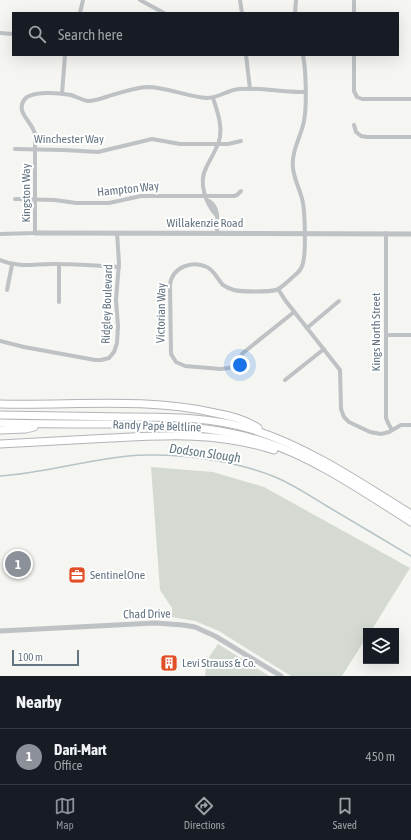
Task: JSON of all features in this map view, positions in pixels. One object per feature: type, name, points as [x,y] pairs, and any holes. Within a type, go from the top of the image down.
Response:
[{"type":"highway","points":[[0,400],[20,404]]},
{"type":"highway","points":[[0,404],[176,406],[233,417],[256,427],[267,435]]},
{"type":"highway","name":"Randy Papé Beltline","points":[[0,415],[181,417],[231,424],[280,439],[318,458],[411,514]]},
{"type":"highway","name":"Randy Papé Beltline","points":[[0,423],[173,425],[224,431],[266,442],[332,472],[411,522]]},
{"type":"highway","points":[[0,430],[26,429],[45,424]]},
{"type":"highway","points":[[0,444],[148,436],[197,435],[221,437],[284,453],[369,496]]},
{"type":"street","points":[[80,12],[83,0]]},
{"type":"street","points":[[140,0],[162,12]]},
{"type":"street","points":[[240,0],[242,12]]},
{"type":"street","points":[[295,12],[296,0]]},
{"type":"street","points":[[354,0],[354,12]]},
{"type":"street","points":[[0,33],[12,34]]},
{"type":"street","points":[[62,94],[65,56]]},
{"type":"street","points":[[246,56],[250,89]]},
{"type":"street","name":"Victorian Way","points":[[294,312],[243,353],[234,365],[229,368],[221,369],[185,366],[179,364],[173,357],[170,348],[170,285],[172,276],[178,269],[184,266],[192,265],[206,267],[214,272],[222,284],[234,290],[271,291],[278,288],[297,274],[302,267],[304,257],[303,203],[294,176],[292,163],[294,150],[304,120],[305,69],[303,56]]},
{"type":"street","points":[[354,56],[354,91],[356,98],[411,99]]},
{"type":"street","points":[[20,96],[24,100],[34,94],[62,94],[92,101],[135,89],[151,87],[213,98],[236,89],[266,89],[285,92],[305,92]]},
{"type":"street","points":[[213,98],[221,131],[218,144],[203,175],[203,185],[205,196],[208,201],[213,204],[217,211],[217,233]]},
{"type":"street","name":"Kingston Way","points":[[24,100],[22,111],[23,115],[35,130],[36,233]]},
{"type":"street","points":[[354,125],[356,132],[364,136],[411,137]]},
{"type":"street","name":"Winchester Way","points":[[15,149],[98,152],[152,139],[177,144],[231,144],[241,141]]},
{"type":"street","name":"Hampton Way","points":[[15,199],[57,200],[76,203],[110,203],[141,196],[236,195],[241,191]]},
{"type":"street","name":"Ridgley Boulevard","points":[[0,340],[24,347],[95,360],[104,360],[111,356],[115,349],[117,340],[116,300],[119,267],[117,233]]},
{"type":"street","name":"Kings North Street","points":[[386,233],[386,418],[392,430]]},
{"type":"street","name":"Willakenzie Road","points":[[0,234],[411,234]]},
{"type":"street","points":[[0,260],[12,265],[26,266],[59,264],[119,267]]},
{"type":"street","points":[[59,264],[59,302]]},
{"type":"street","points":[[7,290],[12,265]]},
{"type":"street","points":[[278,288],[294,312],[340,370],[341,406],[344,417],[353,425],[375,434],[384,434],[403,425],[411,425]]},
{"type":"street","points":[[307,328],[339,301]]},
{"type":"street","points":[[386,335],[411,334]]},
{"type":"street","points":[[285,380],[324,350]]},
{"type":"street","points":[[111,356],[115,361]]},
{"type":"street","name":"Chad Drive","points":[[0,631],[155,623],[183,625],[195,627],[215,636],[281,676]]},
{"type":"shaded area","points":[[151,467],[213,472],[264,487],[410,568],[373,628],[363,628],[363,643],[342,676],[291,676],[219,631],[195,621],[172,617],[172,608],[160,590]]},
{"type":"shaded area","points":[[218,644],[269,676],[205,676],[207,660]]},
{"type":"waterway","name":"Dodson Slough","points":[[0,476],[37,472],[91,461],[128,456],[178,456],[229,463],[261,472],[288,483],[411,556]]},
{"type":"place","name":"Dari-Mart","points":[[18,564]]},
{"type":"place","name":"SentinelOne","points":[[77,575]]},
{"type":"place","name":"Levi Strauss & Co.","points":[[169,663]]}]
